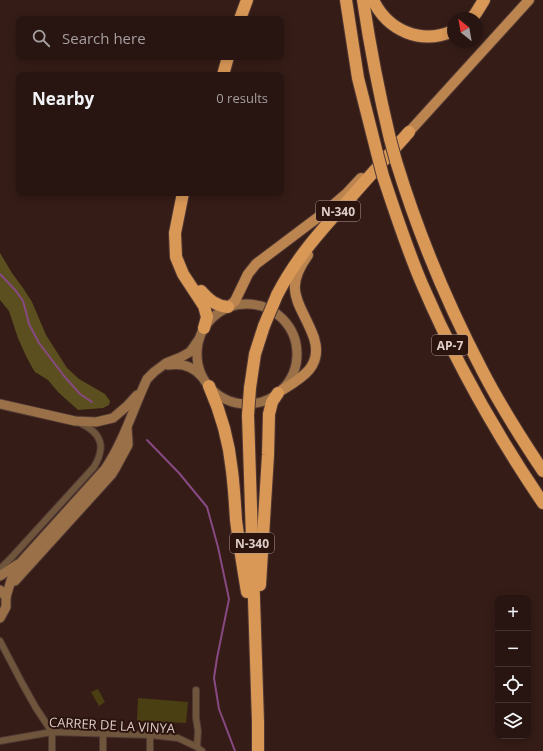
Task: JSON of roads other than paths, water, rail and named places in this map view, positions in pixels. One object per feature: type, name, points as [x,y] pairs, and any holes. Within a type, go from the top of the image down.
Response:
[{"type":"highway","points":[[236,16],[240,0]]},
{"type":"highway","points":[[241,16],[246,0]]},
{"type":"highway","name":"AP-7","points":[[346,0],[358,78],[383,176],[410,256],[448,341],[466,376],[492,423],[543,503]]},
{"type":"highway","name":"AP-7","points":[[363,0],[371,53],[390,139],[396,161],[430,259],[482,370],[517,431],[543,471]]},
{"type":"highway","points":[[373,0],[386,19],[401,30],[410,34],[429,37],[447,33]]},
{"type":"highway","points":[[477,12],[484,0]]},
{"type":"highway","points":[[219,72],[223,60]]},
{"type":"highway","points":[[224,72],[227,60]]},
{"type":"highway","name":"N-340","points":[[258,751],[248,415],[255,354],[264,326],[277,295],[291,269],[334,216],[409,132]]},
{"type":"highway","points":[[182,196],[175,233],[176,257],[183,274],[204,306],[207,317],[202,334]]},
{"type":"highway","points":[[190,196],[182,233],[184,257],[191,275],[202,292],[217,305],[228,307]]},
{"type":"highway","points":[[207,383],[222,420],[230,458],[238,537],[247,592],[256,670]]},
{"type":"highway","points":[[256,670],[269,414],[272,402],[280,392]]},
{"type":"main road","name":"N-340","points":[[409,132],[529,0]]},
{"type":"main road","points":[[228,307],[234,301],[248,274],[256,264],[334,204],[383,154],[409,132]]},
{"type":"main road","points":[[280,392],[307,373],[313,363],[316,353],[316,342],[313,333],[298,305],[295,293],[296,277],[301,266],[318,241],[388,162],[409,132]]},
{"type":"street","points":[[0,618],[6,607],[4,593],[21,562],[105,469],[113,457],[147,378],[150,375],[159,368],[166,363],[190,352],[210,320],[215,315],[228,307],[245,304],[256,304],[266,307],[279,315],[290,327],[297,347],[295,368],[291,378],[280,392],[256,403],[238,403],[229,400],[215,392],[197,372],[189,366],[178,364],[159,368]]},
{"type":"street","points":[[202,334],[197,351],[198,364],[201,375],[207,383]]},
{"type":"street","points":[[0,404],[75,421],[96,422],[113,418],[128,406],[142,389]]},
{"type":"street","points":[[0,569],[94,467],[99,459],[102,451],[97,435],[90,428],[75,421]]},
{"type":"street","points":[[4,593],[115,469],[128,445],[127,426]]},
{"type":"street","points":[[0,576],[21,562]]},
{"type":"street","points":[[0,641],[36,708],[52,732],[52,751]]},
{"type":"street","points":[[196,690],[196,718],[199,749]]},
{"type":"street","name":"CARRER DE LA VINYA","points":[[0,740],[52,732],[150,735],[178,738],[199,749]]},
{"type":"street","points":[[103,734],[103,751]]},
{"type":"street","points":[[150,735],[150,751]]},
{"type":"waterway","points":[[0,274],[23,301],[29,324],[39,343],[80,394],[92,402]]},
{"type":"waterway","points":[[147,440],[179,473],[207,507],[218,547],[229,599],[214,678],[219,709],[235,751]]}]
